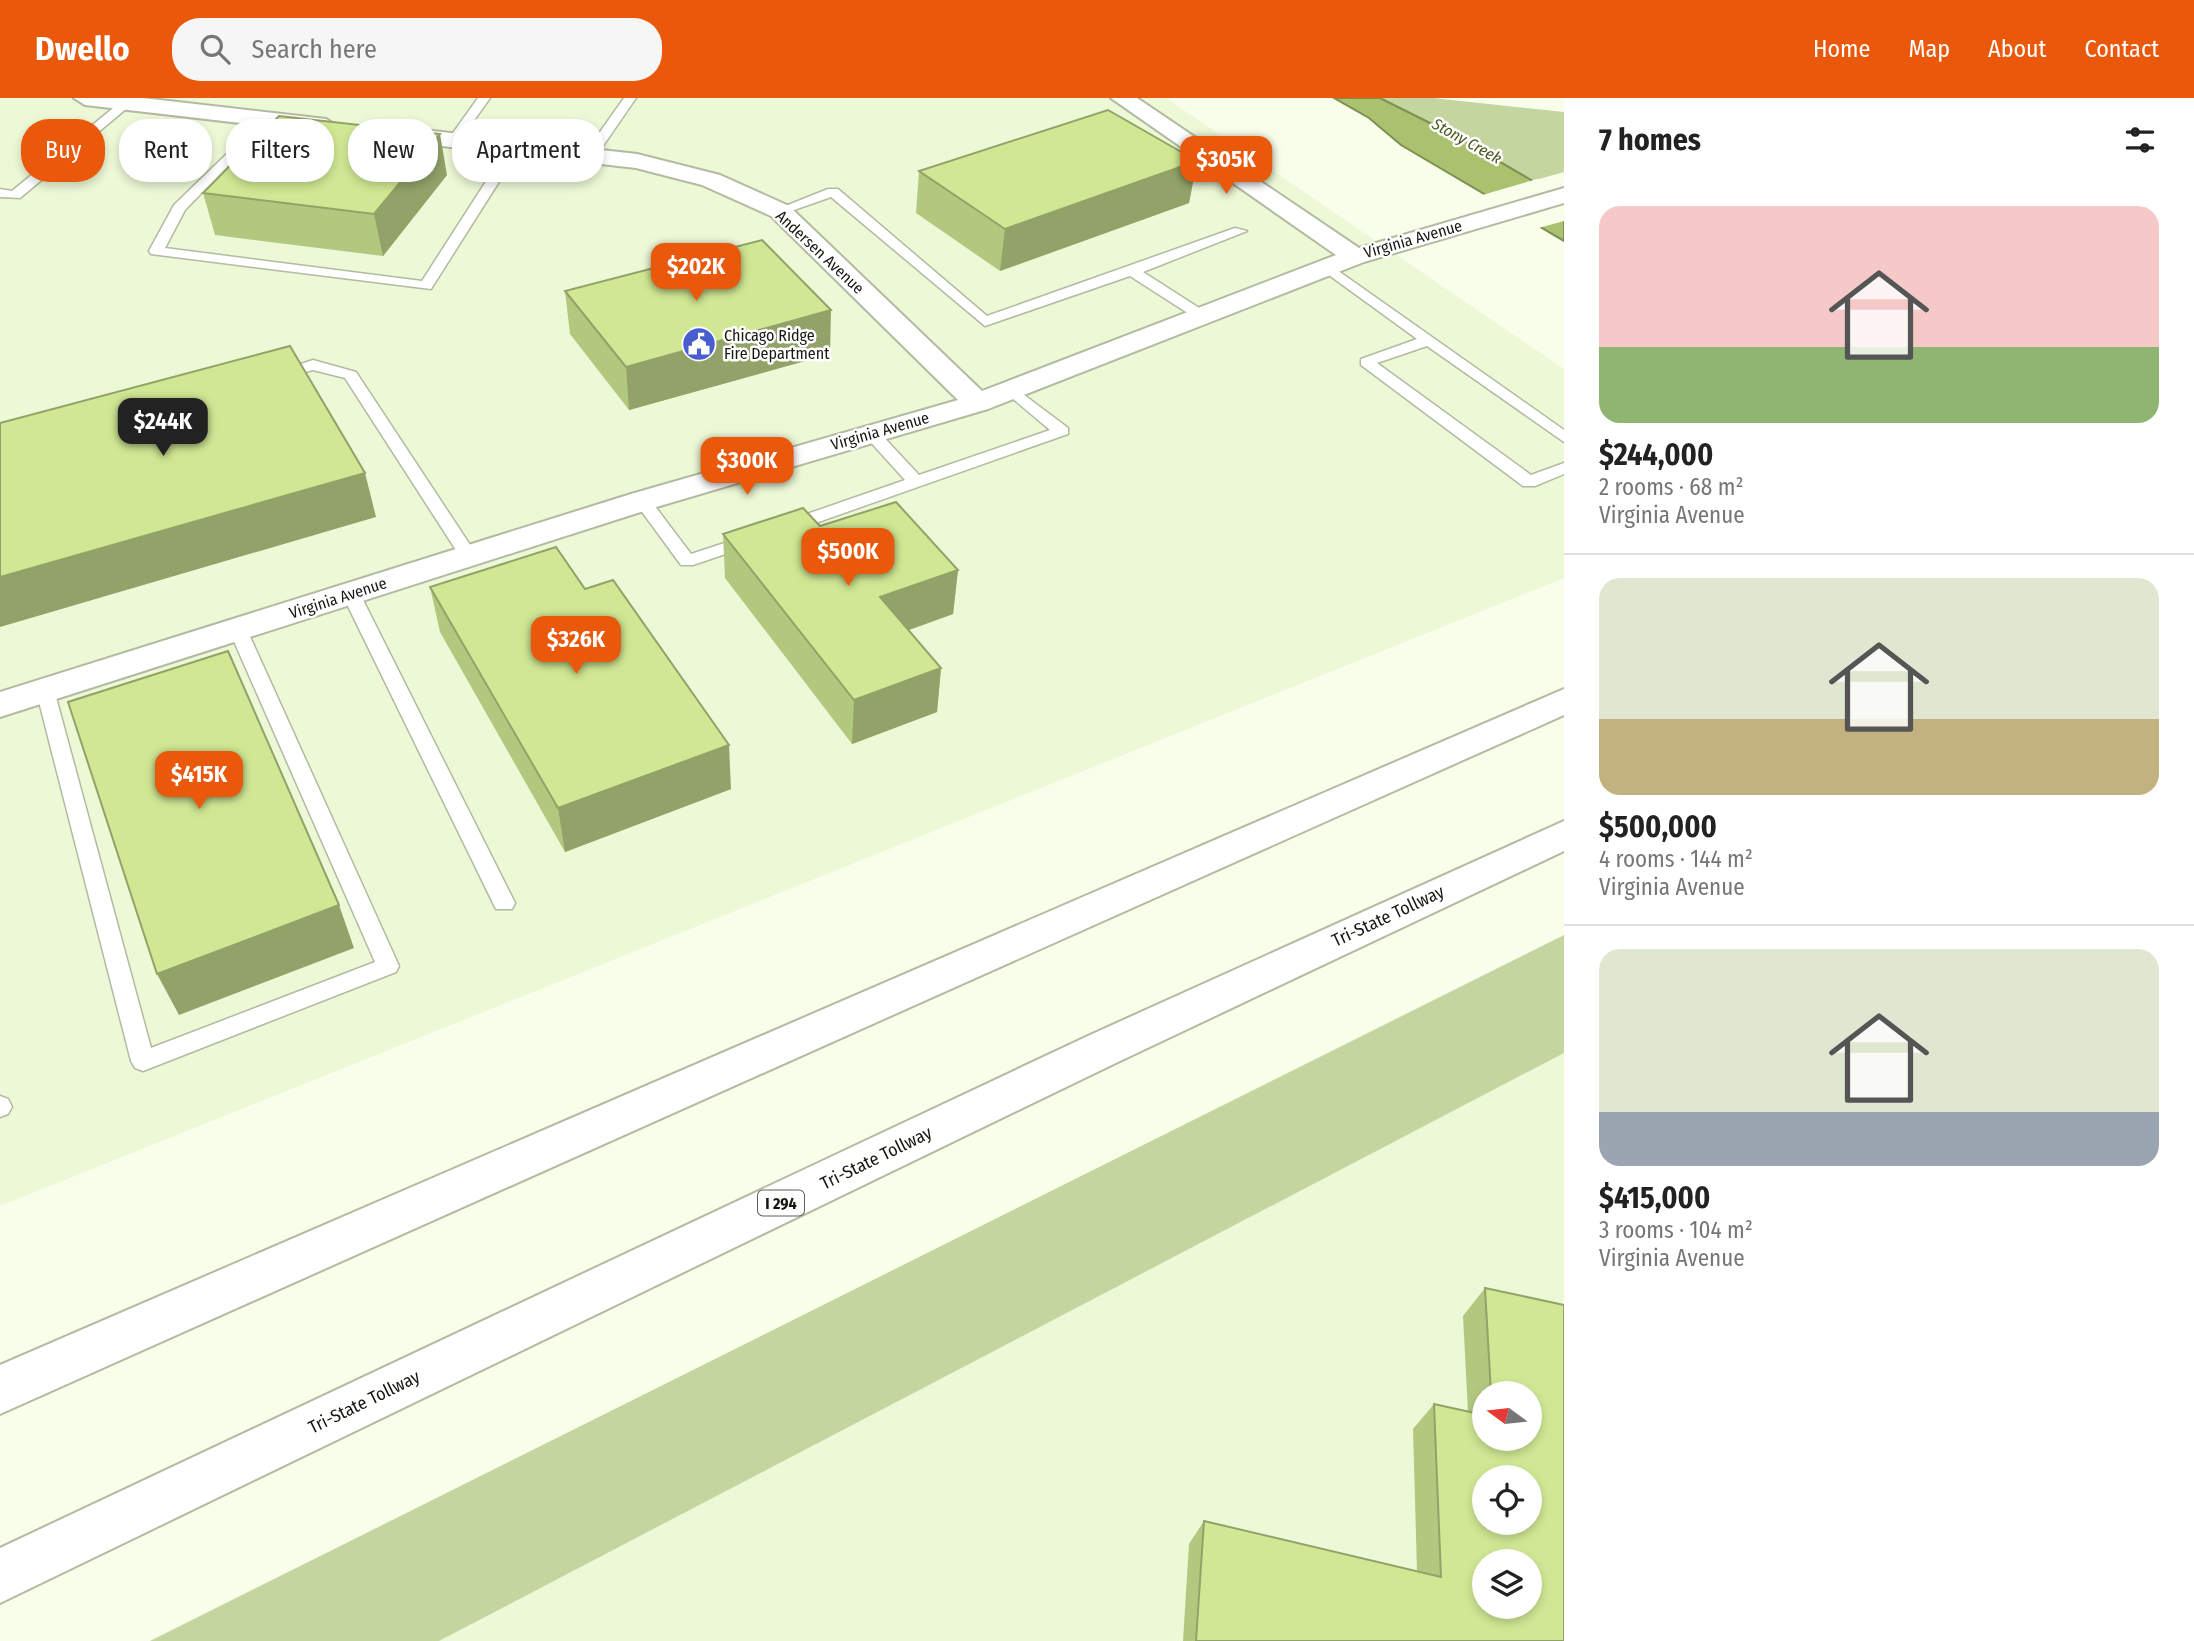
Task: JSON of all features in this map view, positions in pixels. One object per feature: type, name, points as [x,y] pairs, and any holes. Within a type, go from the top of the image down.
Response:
[{"type":"main road","name":"Andersen Avenue","points":[[85,98],[267,119]]},
{"type":"main road","points":[[1122,98],[1355,257]]},
{"type":"main road","name":"Andersen Avenue","points":[[334,127],[452,140]]},
{"type":"main road","name":"Andersen Avenue","points":[[604,158],[637,161],[711,180],[780,211],[978,402]]},
{"type":"main road","name":"Virginia Avenue","points":[[0,705],[642,501],[978,402],[1326,267],[1564,195]]},
{"type":"main road","points":[[0,1390],[1564,701]]},
{"type":"main road","name":"Tri-State Tollway","points":[[0,1576],[1080,1060],[1564,835]]},
{"type":"lane","points":[[469,119],[484,98]]},
{"type":"lane","points":[[604,135],[630,98]]},
{"type":"lane","points":[[0,193],[15,195],[127,103]]},
{"type":"lane","points":[[226,160],[179,208],[156,251],[426,286],[493,182]]},
{"type":"lane","points":[[780,211],[833,192],[985,322],[1240,231]]},
{"type":"lane","points":[[1326,267],[1564,438]]},
{"type":"lane","points":[[1132,271],[1202,316]]},
{"type":"lane","points":[[1428,340],[1366,362],[1528,482],[1564,468]]},
{"type":"lane","points":[[261,379],[313,365],[351,375],[469,557]]},
{"type":"lane","points":[[642,501],[687,561],[1062,431],[1011,390]]},
{"type":"lane","points":[[872,434],[916,482]]},
{"type":"lane","points":[[351,594],[504,903]]},
{"type":"lane","points":[[45,690],[143,1061],[388,966],[238,630]]},
{"type":"shaded area","points":[[0,98],[1166,98],[1564,369],[1564,578],[0,1206]]},
{"type":"shaded area","points":[[1334,98],[1380,98],[1450,133],[1564,199],[1564,241],[1401,145],[1369,118]]},
{"type":"shaded area","points":[[1380,98],[1433,98],[1564,112],[1564,172],[1532,181],[1450,133]]},
{"type":"shaded area","points":[[1564,935],[1564,1053],[439,1641],[150,1641]]},
{"type":"shaded area","points":[[1564,1053],[1564,1641],[439,1641]]},
{"type":"pier","points":[[1537,179],[1564,195],[1564,221],[1535,229],[1479,196]]},
{"type":"building","points":[[1108,110],[1197,161],[1005,229],[919,171]]},
{"type":"building","points":[[279,116],[306,119],[276,119]]},
{"type":"building","points":[[334,122],[348,124],[348,182],[400,182],[374,214],[203,193],[226,170],[226,182],[334,182]]},
{"type":"building","points":[[762,240],[831,310],[626,367],[565,291]]},
{"type":"building","points":[[290,346],[365,473],[0,577],[0,423]]},
{"type":"building","points":[[896,502],[958,570],[880,597],[941,668],[854,700],[723,534],[803,508],[820,526]]},
{"type":"building","points":[[556,547],[585,589],[613,580],[729,745],[558,808],[430,587]]},
{"type":"building","points":[[228,651],[339,905],[157,974],[68,702]]},
{"type":"building","points":[[1485,1288],[1564,1305],[1564,1641],[1196,1641],[1204,1521],[1441,1577],[1434,1404],[1472,1412],[1472,1451],[1542,1451],[1542,1381],[1490,1381]]},
{"type":"place","name":"Chicago Ridge Fire Department","points":[[699,344]]},
{"type":"water label","name":"Stony Creek","points":[[1467,141]]}]
